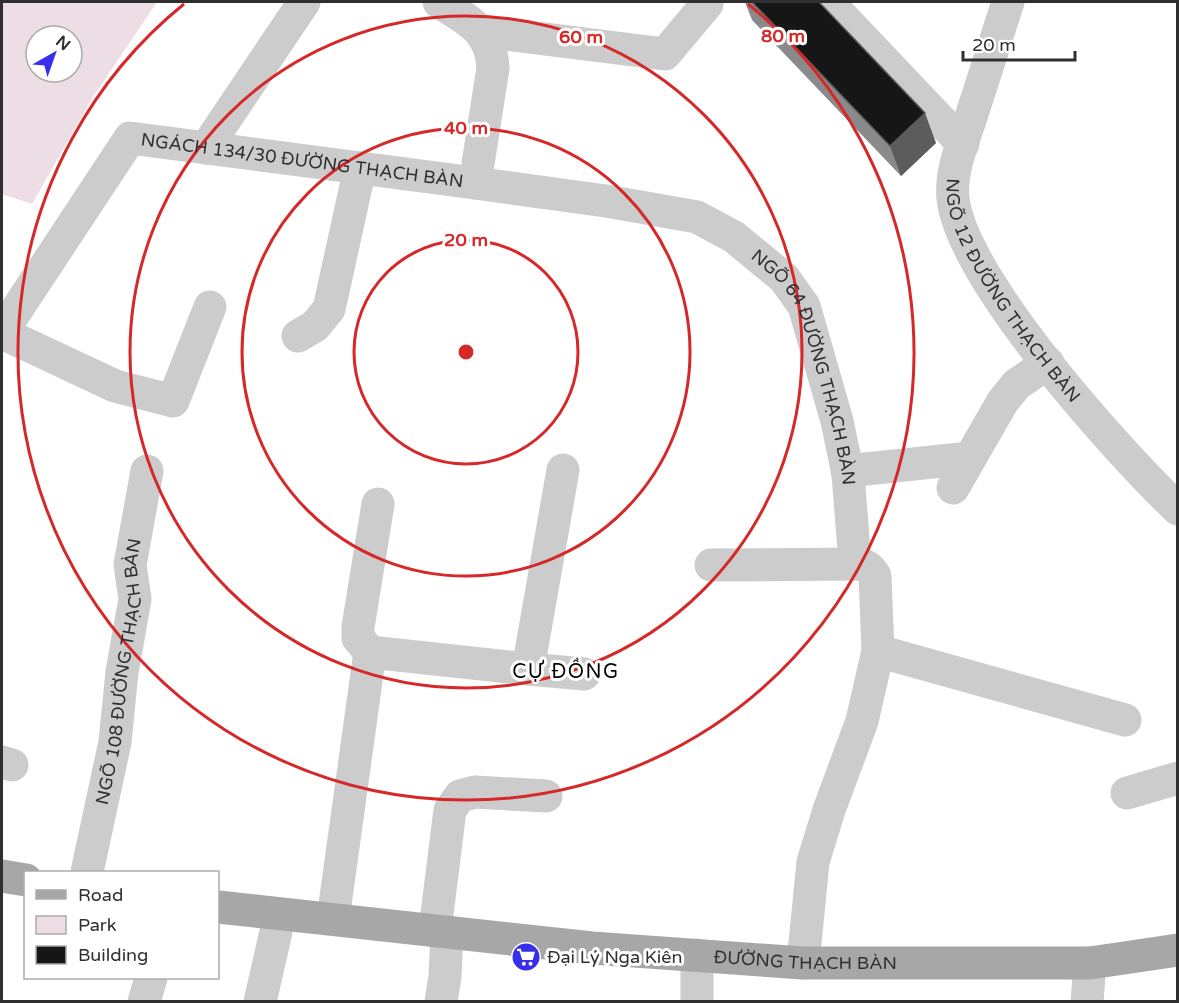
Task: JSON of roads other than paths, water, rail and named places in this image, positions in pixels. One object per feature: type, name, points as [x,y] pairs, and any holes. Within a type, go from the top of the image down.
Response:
[{"type":"main road","points":[[2,876],[24,880]]},
{"type":"main road","name":"ĐƯỜNG THẠCH BÀN","points":[[219,907],[592,948],[803,963],[1090,963],[1178,950]]},
{"type":"street","points":[[206,148],[304,2]]},
{"type":"street","points":[[828,2],[963,144]]},
{"type":"street","name":"NGÕ 12 ĐƯỜNG THẠCH BÀN","points":[[1008,2],[955,168],[953,198],[963,232],[998,294],[1048,363],[1097,423],[1178,509]]},
{"type":"street","points":[[448,4],[481,31],[492,50],[493,68],[475,183]]},
{"type":"street","points":[[481,31],[664,54],[707,4]]},
{"type":"street","name":"NGÁCH 134/30 ĐƯỜNG THẠCH BÀN","points":[[2,332],[130,138],[475,183]]},
{"type":"street","points":[[298,336],[315,326],[329,309],[360,168]]},
{"type":"street","name":"NGÕ 64 ĐƯỜNG THẠCH BÀN","points":[[475,183],[652,208],[697,217],[719,227],[784,278],[804,306],[837,421],[847,471],[855,564]]},
{"type":"street","points":[[2,332],[115,386],[173,401],[210,307]]},
{"type":"street","points":[[953,488],[1009,392],[1048,363]]},
{"type":"street","points":[[847,471],[970,458]]},
{"type":"street","points":[[528,669],[563,470]]},
{"type":"street","name":"NGÕ 108 ĐƯỜNG THẠCH BÀN","points":[[87,871],[115,742],[122,672],[135,599],[130,565],[147,471]]},
{"type":"street","points":[[378,504],[358,627],[358,638],[369,652],[584,674]]},
{"type":"street","points":[[711,565],[863,564],[870,568],[875,576],[878,651],[862,721],[829,810],[813,862],[803,963]]},
{"type":"street","points":[[878,651],[1125,720]]},
{"type":"street","points":[[333,919],[369,652]]},
{"type":"street","points":[[1127,793],[1178,778]]},
{"type":"street","points":[[441,1002],[445,976],[441,931],[450,810],[460,796],[476,792],[546,796]]},
{"type":"street","points":[[260,1002],[280,914]]},
{"type":"street","points":[[697,955],[697,1002]]},
{"type":"street","points":[[1087,1002],[1090,963]]},
{"type":"street","points":[[144,1002],[151,979]]},
{"type":"place","name":"Đại Lý Nga Kiên","points":[[526,957]]},
{"type":"district","name":"CỰ ĐỒNG","points":[[566,672]]}]
